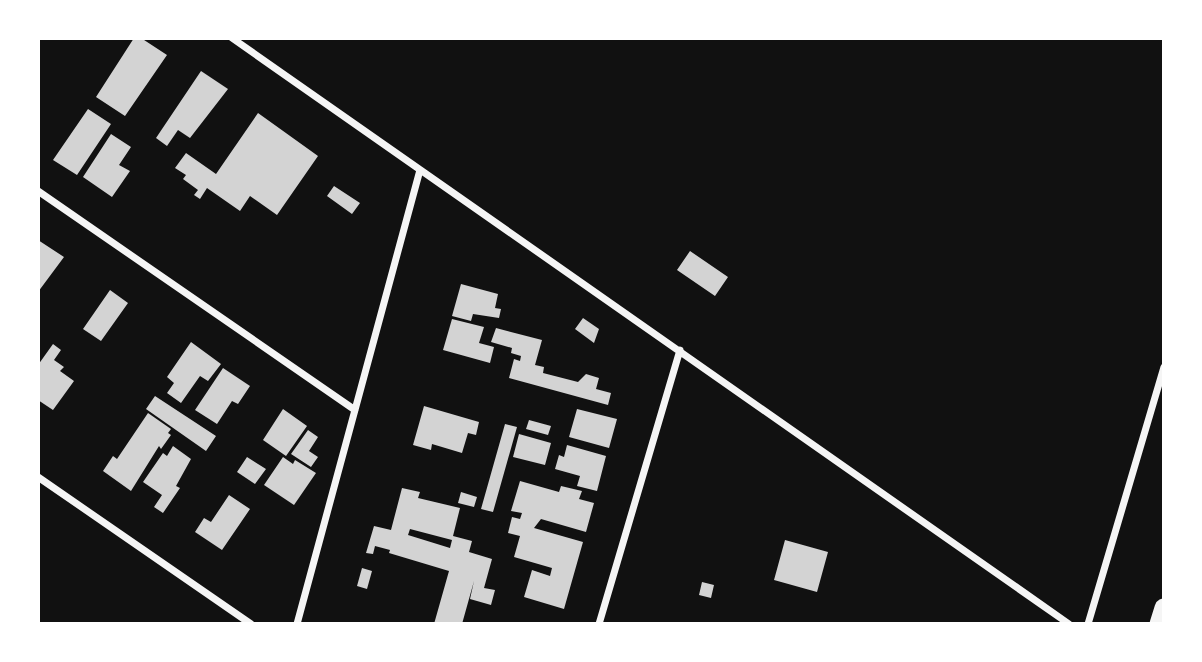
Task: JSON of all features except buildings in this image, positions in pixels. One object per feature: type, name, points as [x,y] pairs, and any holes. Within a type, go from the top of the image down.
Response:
[{"type":"highway","points":[[1159,624],[1164,608]]},
{"type":"street","points":[[232,38],[1069,624]]},
{"type":"street","points":[[298,624],[420,170]]},
{"type":"street","points":[[38,191],[355,410]]},
{"type":"street","points":[[599,624],[680,350]]},
{"type":"street","points":[[1087,624],[1164,367]]},
{"type":"street","points":[[38,477],[251,624]]}]
